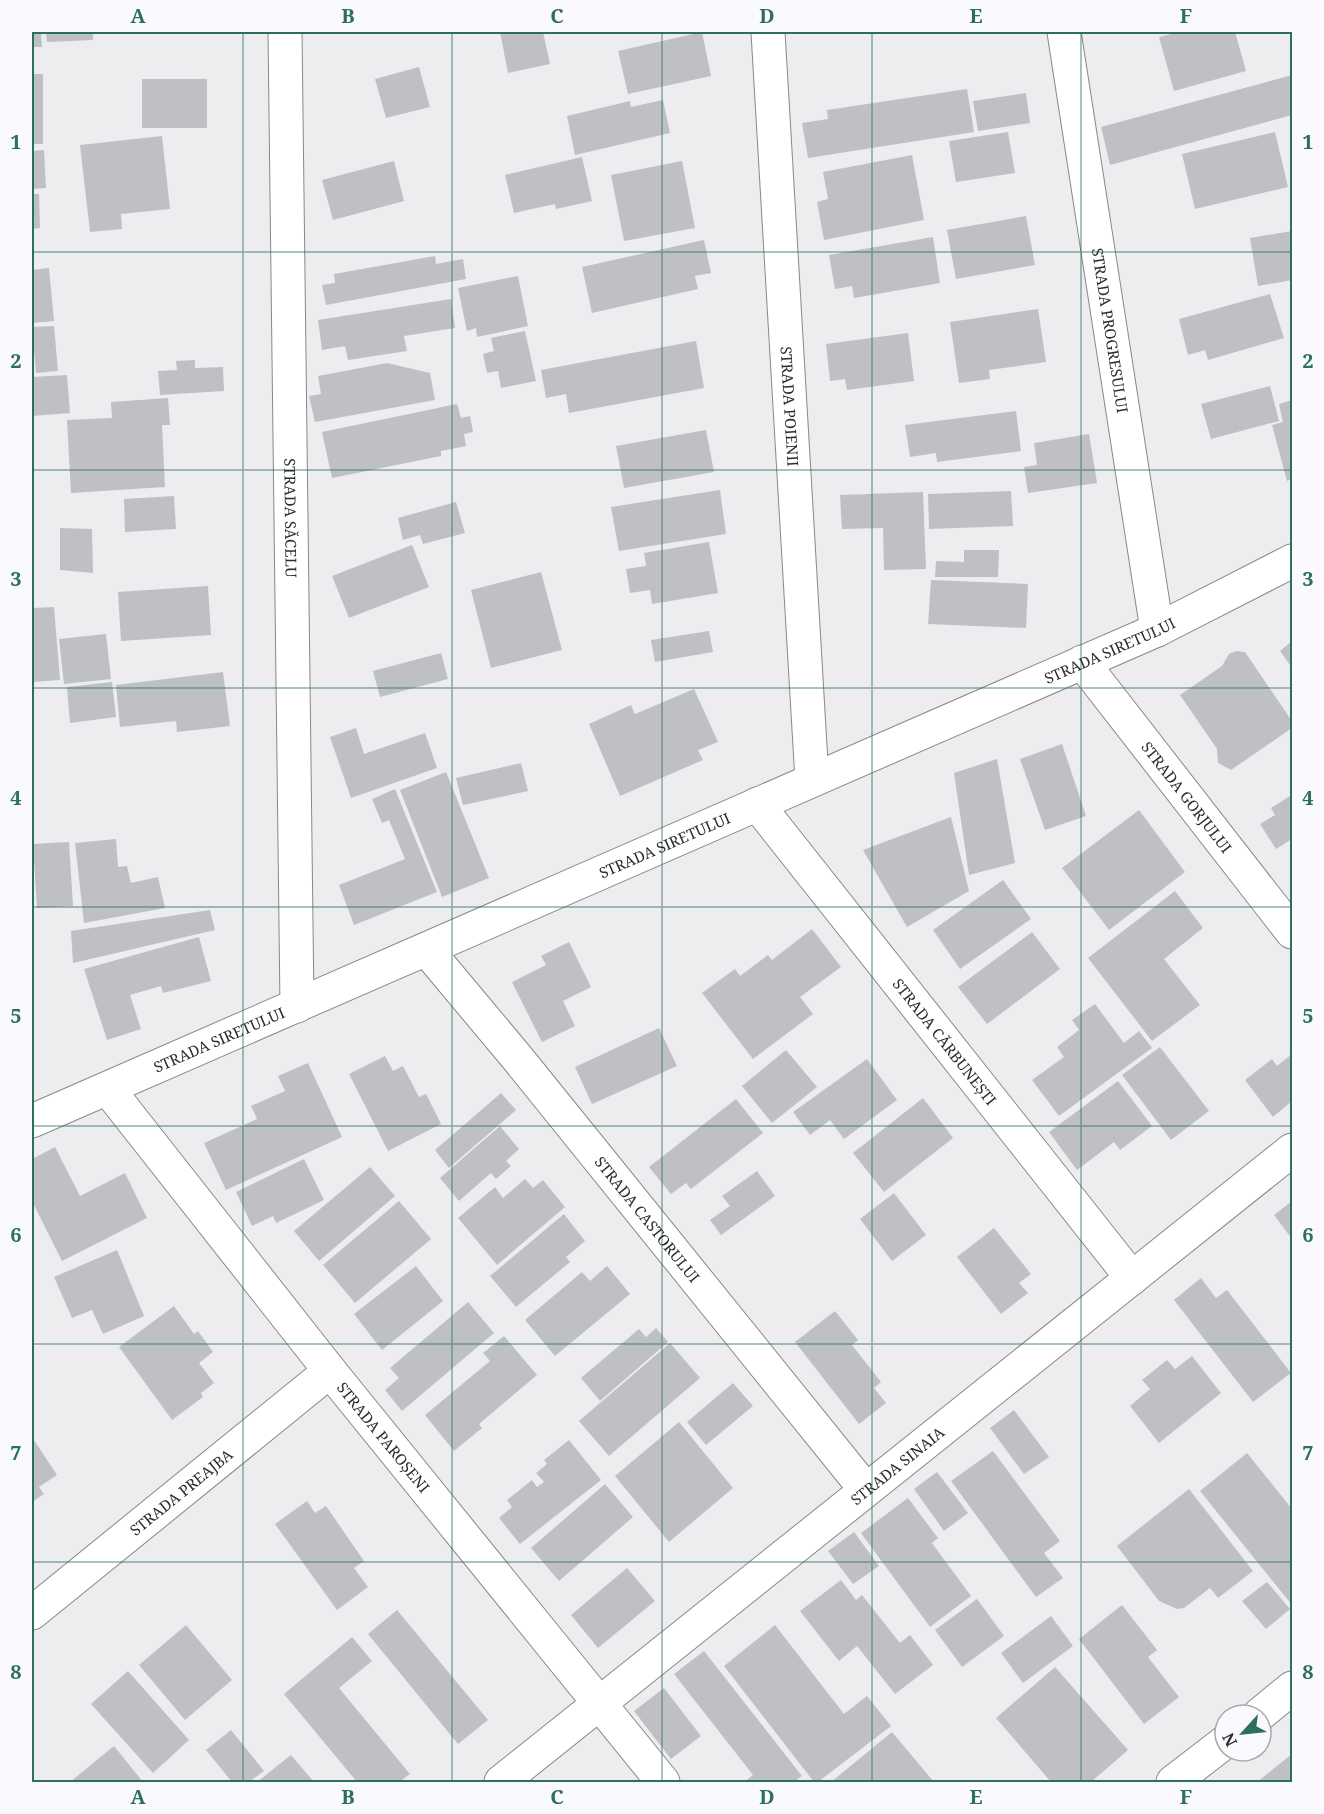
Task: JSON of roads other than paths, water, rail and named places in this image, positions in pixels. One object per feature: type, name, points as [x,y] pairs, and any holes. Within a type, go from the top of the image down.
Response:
[{"type":"street","name":"STRADA SĂCELU","points":[[285,32],[297,1006]]},
{"type":"street","name":"STRADA POIENII","points":[[768,32],[812,780]]},
{"type":"street","name":"STRADA PROGRESULUI","points":[[1064,32],[1157,630]]},
{"type":"street","name":"STRADA SIRETULUI","points":[[32,1120],[108,1089],[1157,630],[1293,561]]},
{"type":"street","name":"STRADA GORJULUI","points":[[1082,662],[1293,932]]},
{"type":"street","name":"STRADA CĂRBUNEȘTI","points":[[757,804],[1131,1278]]},
{"type":"street","name":"STRADA CASTORULUI","points":[[427,950],[519,1060],[866,1490]]},
{"type":"street","name":"STRADA PAROȘENI","points":[[108,1089],[330,1371],[663,1782]]},
{"type":"street","name":"STRADA SINAIA","points":[[501,1782],[1293,1150]]},
{"type":"street","name":"STRADA PREAJBA","points":[[32,1613],[330,1371]]},
{"type":"street","points":[[1273,1704],[1293,1688]]},
{"type":"street","points":[[1173,1782],[1213,1751]]}]
